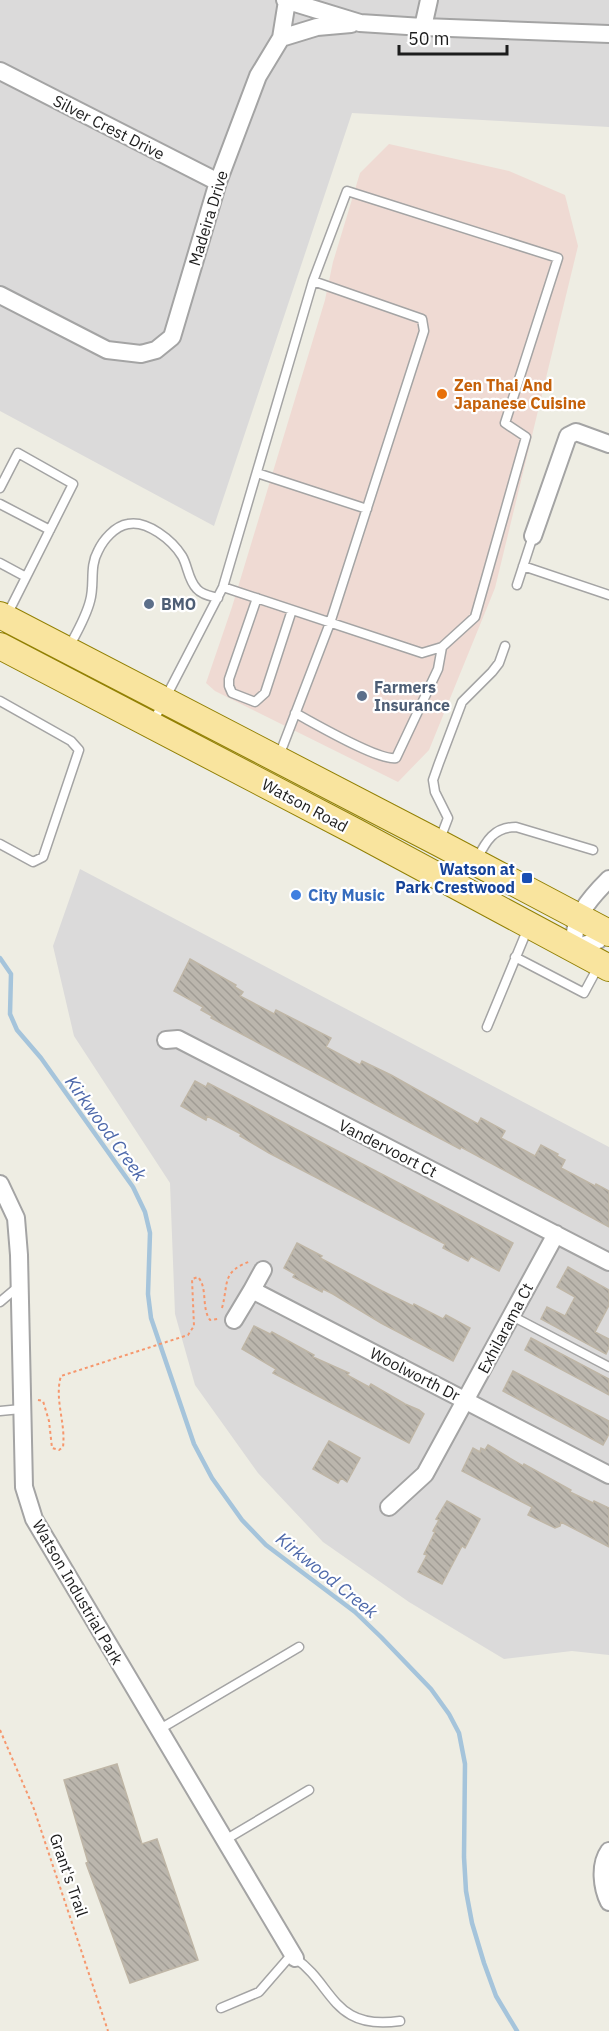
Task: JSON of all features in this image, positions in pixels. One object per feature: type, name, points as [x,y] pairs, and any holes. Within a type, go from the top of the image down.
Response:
[{"type":"main road","name":"Watson Road","points":[[3,617],[579,918],[608,931]]},
{"type":"main road","name":"Watson Road","points":[[1,648],[356,832],[604,965]]},
{"type":"street","points":[[286,0],[360,23]]},
{"type":"street","name":"Madeira Drive","points":[[0,295],[107,350],[141,354],[156,350],[172,337],[218,182],[258,76],[281,38],[286,0]]},
{"type":"street","points":[[423,27],[429,0]]},
{"type":"street","points":[[281,38],[317,27],[360,23],[609,34]]},
{"type":"street","name":"Silver Crest Drive","points":[[0,71],[218,182]]},
{"type":"street","points":[[533,536],[568,436],[576,432],[609,444]]},
{"type":"street","points":[[608,931],[598,940],[574,949],[573,932],[579,918],[589,899],[609,879]]},
{"type":"street","name":"Vandervoort Ct","points":[[166,1040],[178,1039],[609,1262]]},
{"type":"street","name":"Watson Industrial Park","points":[[0,1184],[16,1218],[24,1487],[34,1520],[293,1956]]},
{"type":"street","name":"Exhilarama Ct","points":[[389,1507],[425,1474],[556,1234]]},
{"type":"street","points":[[234,1320],[263,1270]]},
{"type":"street","name":"Woolworth Dr","points":[[252,1290],[609,1475]]},
{"type":"street","points":[[609,1851],[602,1873],[609,1902]]},
{"type":"lane","points":[[151,725],[223,586],[313,281],[347,191],[558,258],[505,423],[526,437],[475,617],[442,646],[422,653],[223,586]]},
{"type":"lane","points":[[278,759],[330,623],[424,331],[422,319],[313,281]]},
{"type":"lane","points":[[0,488],[18,453],[74,484],[3,617]]},
{"type":"lane","points":[[257,473],[367,509]]},
{"type":"lane","points":[[0,504],[50,530]]},
{"type":"lane","points":[[67,650],[86,614],[91,599],[92,566],[98,550],[119,527],[129,523],[152,529],[165,538],[183,558],[198,590],[218,598]]},
{"type":"lane","points":[[517,585],[533,536]]},
{"type":"lane","points":[[0,563],[26,577]]},
{"type":"lane","points":[[523,566],[609,595]]},
{"type":"lane","points":[[257,598],[229,679],[232,693],[255,702],[265,693],[292,610]]},
{"type":"lane","points":[[295,713],[381,756],[389,759],[396,758],[438,669],[442,646]]},
{"type":"lane","points":[[439,843],[448,818],[435,792],[433,780],[438,763],[462,702],[499,663],[505,646]]},
{"type":"lane","points":[[0,701],[71,741],[78,750],[43,857],[33,861],[0,844]]},
{"type":"lane","points":[[475,862],[486,841],[505,827],[516,827],[593,850]]},
{"type":"lane","points":[[487,1027],[514,957],[530,925]]},
{"type":"lane","points":[[514,957],[584,993],[604,965]]},
{"type":"lane","points":[[0,1302],[19,1286]]},
{"type":"lane","points":[[512,1316],[609,1367]]},
{"type":"lane","points":[[0,1411],[21,1409]]},
{"type":"lane","points":[[160,1729],[299,1647]]},
{"type":"lane","points":[[225,1840],[309,1790]]},
{"type":"lane","points":[[221,2008],[259,1992],[293,1956],[307,1967],[342,2020],[359,2028],[384,2028],[400,2021]]},
{"type":"path","points":[[21,1409],[38,1400],[43,1401],[49,1421],[52,1448],[59,1450],[63,1447],[64,1437],[59,1396],[62,1376],[188,1335],[194,1326],[192,1279],[198,1277],[202,1281],[206,1314],[210,1320],[217,1320],[221,1313],[229,1274],[240,1265],[253,1260],[260,1263],[263,1270]]},
{"type":"path","name":"Grant's Trail","points":[[0,1730],[34,1809],[108,2031]]},
{"type":"shaded area","points":[[0,0],[609,0],[609,127],[352,113],[214,526],[0,411]]},
{"type":"shaded area","points":[[389,144],[509,171],[565,195],[578,246],[495,588],[429,750],[398,782],[215,691],[206,683],[232,607],[325,300],[333,262],[360,173]]},
{"type":"shaded area","points":[[80,869],[609,1147],[609,1655],[572,1651],[504,1659],[409,1602],[323,1542],[258,1473],[195,1385],[175,1314],[170,1183],[74,1036],[53,946]]},
{"type":"building","points":[[190,959],[236,985],[235,987],[243,992],[240,996],[274,1014],[276,1010],[331,1038],[326,1047],[360,1065],[362,1061],[391,1075],[478,1124],[481,1118],[505,1131],[501,1138],[535,1156],[541,1145],[558,1154],[557,1156],[565,1160],[561,1168],[609,1191],[609,1227],[461,1147],[460,1149],[211,1018],[212,1016],[201,1010],[203,1007],[174,991]]},
{"type":"building","points":[[195,1081],[206,1087],[208,1083],[513,1243],[499,1271],[471,1256],[468,1261],[443,1248],[445,1244],[269,1153],[240,1136],[241,1134],[207,1116],[206,1120],[181,1106]]},
{"type":"building","points":[[297,1243],[382,1291],[443,1319],[446,1315],[470,1328],[453,1361],[381,1323],[333,1294],[323,1289],[322,1292],[293,1277],[295,1274],[284,1268]]},
{"type":"building","points":[[568,1267],[609,1290],[609,1305],[595,1332],[609,1339],[606,1354],[541,1319],[547,1307],[565,1316],[575,1297],[557,1287]]},
{"type":"building","points":[[254,1326],[270,1334],[272,1332],[314,1355],[313,1357],[349,1373],[347,1375],[369,1387],[371,1384],[419,1410],[424,1414],[409,1443],[273,1373],[276,1369],[242,1349]]},
{"type":"building","points":[[531,1338],[609,1379],[609,1395],[525,1350]]},
{"type":"building","points":[[513,1371],[609,1421],[609,1434],[603,1445],[503,1391]]},
{"type":"building","points":[[329,1441],[360,1458],[347,1482],[341,1478],[338,1483],[313,1469]]},
{"type":"building","points":[[488,1445],[571,1490],[570,1492],[609,1508],[609,1547],[561,1522],[560,1526],[555,1528],[528,1515],[532,1507],[462,1471],[473,1448],[480,1452],[481,1448],[485,1450]]},
{"type":"building","points":[[447,1501],[480,1519],[465,1548],[462,1546],[442,1584],[418,1572],[435,1532],[433,1531],[439,1520],[436,1519]]},
{"type":"building","points":[[117,1764],[142,1844],[157,1839],[198,1960],[130,1983],[86,1863],[88,1862],[64,1780]]},
{"type":"waterway","name":"Kirkwood Creek","points":[[0,958],[11,974],[10,1014],[17,1030],[41,1058],[133,1187],[145,1212],[150,1233],[148,1294],[151,1318],[194,1444],[212,1478],[242,1520],[266,1545],[355,1612],[381,1637],[431,1689],[459,1733],[465,1764],[464,1857],[466,1891],[472,1923],[496,1996],[517,2031]]},
{"type":"place","name":"Zen Thai And Japanese Cuisine","points":[[442,394]]},
{"type":"place","name":"BMO","points":[[149,604]]},
{"type":"place","name":"Farmers Insurance","points":[[362,696]]},
{"type":"place","name":"Watson at Park Crestwood","points":[[527,878]]},
{"type":"place","name":"City Music","points":[[296,895]]}]
